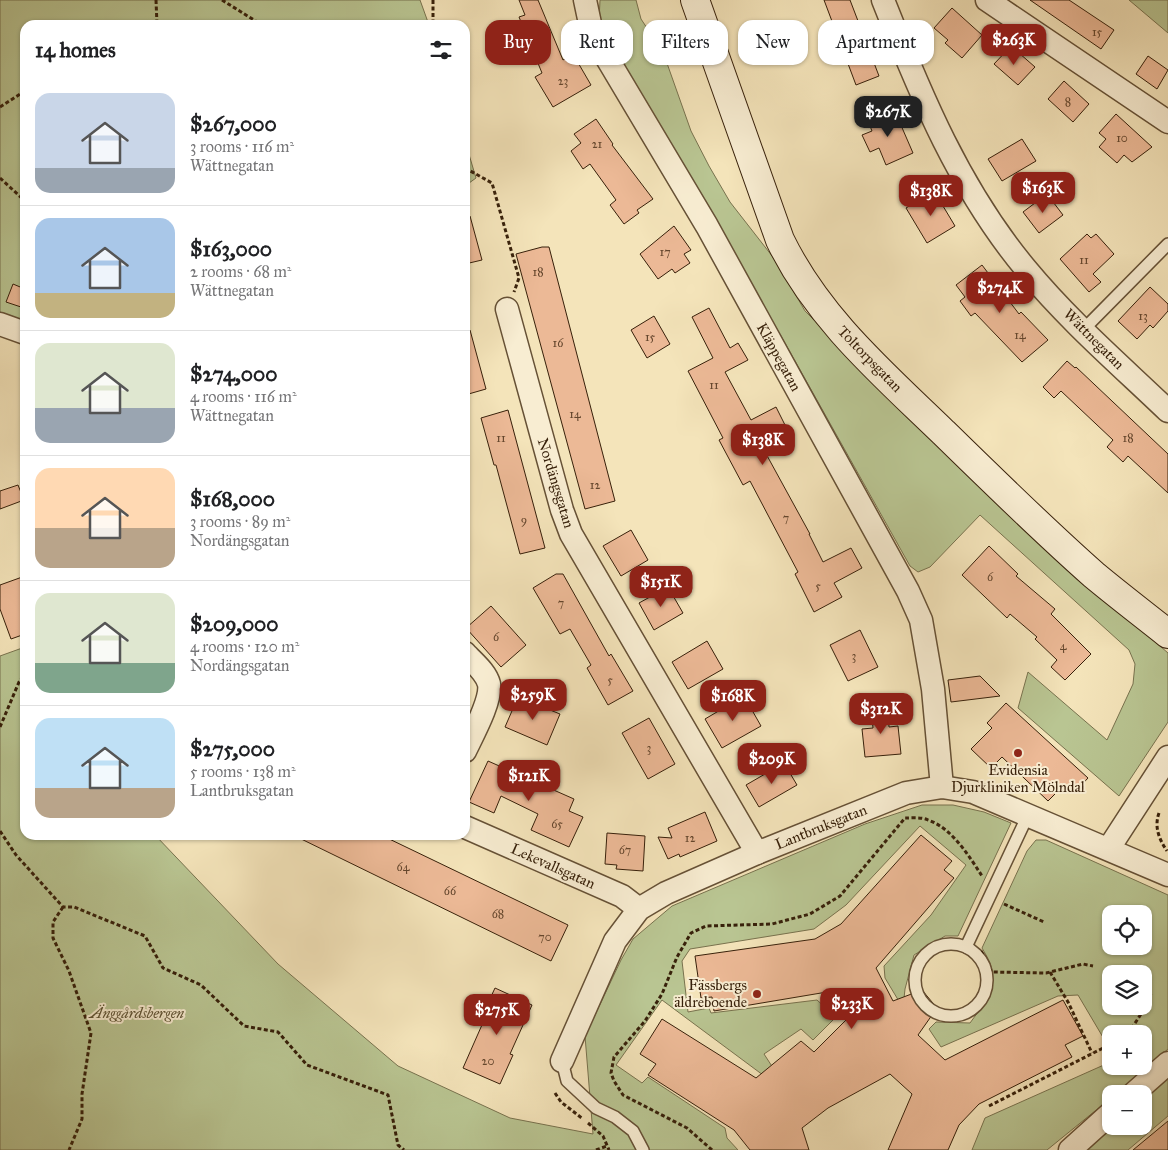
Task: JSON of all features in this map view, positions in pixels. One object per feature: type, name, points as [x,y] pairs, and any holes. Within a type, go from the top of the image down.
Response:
[{"type":"street","name":"Kläppegatan","points":[[585,0],[592,33],[707,226],[908,592],[921,620],[933,689],[942,787]]},
{"type":"street","name":"Toltorpsgatan","points":[[695,0],[780,240],[795,270],[818,304],[851,342],[989,476],[1094,575],[1168,634]]},
{"type":"street","name":"Wättnegatan","points":[[883,0],[920,94],[950,156],[985,214],[1026,270],[1083,330],[1168,411]]},
{"type":"street","points":[[986,0],[1168,122]]},
{"type":"street","name":"Nordängsgatan","points":[[507,309],[562,510],[571,534],[757,853]]},
{"type":"street","points":[[0,324],[20,331]]},
{"type":"street","points":[[470,658],[482,671],[489,684],[488,698],[470,739]]},
{"type":"street","points":[[1109,848],[1168,757]]},
{"type":"street","name":"Lantbruksgatan","points":[[562,1061],[615,941],[639,909],[666,893],[757,853],[906,793],[942,787],[973,792],[1109,848],[1168,875]]},
{"type":"street","name":"Lekevallsgatan","points":[[470,829],[622,896],[639,909]]},
{"type":"street","points":[[1143,1085],[1168,1063]]},
{"type":"street","points":[[1070,1150],[1102,1122]]},
{"type":"lane","points":[[1083,330],[1168,244]]},
{"type":"lane","points":[[966,947],[1028,815]]},
{"type":"lane","points":[[952,944],[966,947],[978,955],[985,967],[988,981],[985,994],[977,1006],[965,1014],[951,1016],[937,1013],[925,1005],[918,993],[915,980],[918,966],[926,954],[938,946],[952,944]]},
{"type":"lane","points":[[562,1061],[567,1081],[596,1108],[615,1117],[633,1131],[643,1150]]},
{"type":"path","points":[[156,0],[157,20]]},
{"type":"path","points":[[222,0],[254,20]]},
{"type":"path","points":[[432,0],[432,20]]},
{"type":"path","points":[[0,107],[20,94]]},
{"type":"path","points":[[470,171],[492,183],[519,278],[507,309]]},
{"type":"path","points":[[0,178],[20,196]]},
{"type":"path","points":[[0,727],[20,681]]},
{"type":"path","points":[[1164,806],[1156,820],[1158,837],[1168,852]]},
{"type":"path","points":[[712,1150],[687,1128],[623,1095],[611,1073],[614,1057],[645,1021],[662,994],[677,957],[691,933],[706,926],[772,924],[810,914],[840,896],[905,818],[928,819],[944,830],[961,845],[983,876],[996,883]]},
{"type":"path","points":[[0,831],[16,855],[63,907],[74,907],[145,936],[163,968],[201,985],[244,1026],[278,1032],[307,1065],[388,1095],[398,1145],[404,1150]]},
{"type":"path","points":[[989,897],[1044,922]]},
{"type":"path","points":[[63,907],[53,922],[53,938],[69,971],[92,1033],[82,1094],[82,1119],[69,1150]]},
{"type":"path","points":[[978,947],[991,972],[1050,972],[1083,964],[1093,966]]},
{"type":"path","points":[[1050,972],[1068,1002],[1092,1053]]},
{"type":"path","points":[[989,1106],[1102,1048]]},
{"type":"path","points":[[596,1150],[607,1146]]},
{"type":"green space","points":[[0,0],[420,0],[427,20],[20,20],[20,319],[0,312]]},
{"type":"green space","points":[[600,0],[636,0],[643,22],[643,65],[668,65],[691,131],[709,166],[730,202],[776,261],[805,311],[947,453],[1041,542],[1168,653],[1168,722],[1119,796],[1018,708],[1028,672],[1107,740],[1133,684],[1135,664],[1129,650],[980,515],[930,567],[918,572],[910,566],[781,336],[622,65],[633,65],[633,20],[599,20]]},
{"type":"green space","points":[[1129,0],[1168,0],[1168,33]]},
{"type":"green space","points":[[470,158],[476,178],[470,182]]},
{"type":"green space","name":"Änggårdsbergen","points":[[20,649],[20,840],[160,840],[278,964],[398,1066],[510,1118],[593,1134],[585,1036],[633,939],[672,906],[865,824],[922,805],[953,805],[984,812],[1011,823],[958,936],[945,936],[914,955],[905,989],[903,1008],[885,978],[884,966],[931,915],[966,865],[920,826],[846,905],[814,929],[690,949],[682,961],[688,1012],[709,1008],[711,1013],[817,1000],[836,1017],[813,1040],[801,1029],[764,1054],[777,1074],[771,1081],[662,1000],[616,1065],[642,1083],[648,1077],[725,1128],[727,1138],[738,1150],[0,1150],[0,656]]},
{"type":"green space","points":[[1036,840],[1046,840],[1168,895],[1168,1049],[1152,1063],[1152,1025],[1102,1025],[1102,1036],[1078,995],[1058,996],[941,1047],[929,1029],[936,1022],[970,1023],[989,995],[993,979],[992,970],[982,948],[1027,851]]},
{"type":"green space","points":[[1102,1066],[1102,1075],[1138,1075],[1126,1085],[1102,1085],[1102,1105],[1047,1150],[972,1150],[985,1118]]},
{"type":"green space","points":[[1168,1077],[1168,1116],[1152,1130],[1152,1091]]},
{"type":"green space","points":[[1102,1135],[1146,1135],[1128,1150],[1085,1150]]},
{"type":"building","points":[[519,0],[538,0],[546,20],[520,20],[519,17],[525,15]]},
{"type":"building","points":[[824,0],[850,0],[858,20],[832,20]]},
{"type":"building","points":[[1030,0],[1069,0],[1114,30],[1101,49]]},
{"type":"building","points":[[952,8],[982,35],[962,58],[945,43],[948,40],[934,28]]},
{"type":"building","points":[[551,31],[561,55],[561,65],[579,65],[591,85],[553,107],[535,77],[542,73],[539,65],[551,65]]},
{"type":"building","points":[[1011,46],[1035,67],[1018,85],[994,64]]},
{"type":"building","points":[[1148,56],[1168,70],[1157,89],[1136,74]]},
{"type":"building","points":[[848,65],[875,65],[879,76],[856,85]]},
{"type":"building","points":[[1064,81],[1089,104],[1073,122],[1048,99]]},
{"type":"building","points":[[892,111],[898,125],[900,123],[913,153],[886,165],[879,148],[870,152],[862,135],[872,131],[868,121]]},
{"type":"building","points":[[1116,114],[1152,147],[1132,162],[1124,155],[1117,163],[1099,147],[1106,139],[1099,133]]},
{"type":"building","points":[[596,119],[612,145],[653,199],[637,210],[639,213],[624,224],[610,205],[616,200],[590,164],[583,169],[571,151],[581,143],[574,134]]},
{"type":"building","points":[[1022,139],[1036,161],[1002,181],[988,159]]},
{"type":"building","points":[[934,191],[955,226],[927,243],[906,208]]},
{"type":"building","points":[[1047,194],[1063,215],[1039,233],[1023,212]]},
{"type":"building","points":[[470,216],[482,260],[470,263]]},
{"type":"building","points":[[674,226],[691,250],[684,254],[690,263],[675,273],[672,269],[658,279],[640,254]]},
{"type":"building","points":[[1087,234],[1091,238],[1096,234],[1114,254],[1093,274],[1101,282],[1089,292],[1060,259]]},
{"type":"building","points":[[549,247],[615,501],[585,509],[516,254]]},
{"type":"building","points":[[982,265],[1019,314],[1021,312],[1048,340],[1022,362],[975,313],[971,316],[960,301],[965,297],[956,285]]},
{"type":"building","points":[[13,284],[20,287],[20,307],[6,302]]},
{"type":"building","points":[[1150,287],[1168,304],[1168,311],[1153,328],[1150,325],[1137,339],[1118,321]]},
{"type":"building","points":[[709,308],[730,348],[738,343],[748,360],[725,372],[751,420],[776,407],[786,427],[759,441],[810,534],[823,562],[851,548],[862,568],[834,583],[842,597],[814,612],[795,574],[798,572],[750,481],[743,485],[719,440],[723,438],[688,371],[713,358],[692,317]]},
{"type":"building","points":[[654,316],[670,344],[647,358],[631,330]]},
{"type":"building","points":[[470,330],[486,389],[470,394]]},
{"type":"building","points":[[1067,361],[1076,367],[1168,454],[1168,493],[1128,456],[1123,462],[1107,447],[1113,440],[1061,391],[1054,398],[1043,387]]},
{"type":"building","points":[[508,410],[545,548],[520,554],[481,418]]},
{"type":"building","points":[[18,485],[20,502],[0,509],[0,491]]},
{"type":"building","points":[[631,530],[648,560],[621,576],[603,546]]},
{"type":"building","points":[[989,546],[1018,574],[1016,576],[1055,609],[1051,614],[1091,654],[1065,680],[1051,667],[1057,660],[1035,639],[1037,637],[1010,614],[1007,618],[962,575]]},
{"type":"building","points":[[556,574],[563,574],[609,656],[611,654],[633,691],[608,705],[587,668],[591,665],[570,629],[560,634],[533,588]]},
{"type":"building","points":[[20,578],[20,636],[11,639],[0,609],[0,585]]},
{"type":"building","points":[[668,587],[683,613],[654,630],[639,603]]},
{"type":"building","points":[[491,606],[526,645],[501,667],[470,632],[470,624]]},
{"type":"building","points":[[860,630],[878,667],[848,681],[830,645]]},
{"type":"building","points":[[707,641],[723,669],[688,689],[672,662]]},
{"type":"building","points":[[980,676],[1000,696],[951,702],[948,680]]},
{"type":"building","points":[[744,696],[761,726],[722,748],[705,719]]},
{"type":"building","points":[[518,697],[560,714],[547,745],[505,727]]},
{"type":"building","name":"Evidensia Djurkliniken Mölndal","points":[[1006,703],[1088,778],[1074,793],[1065,784],[1048,801],[1002,757],[991,768],[971,749],[992,728],[987,723]]},
{"type":"building","points":[[888,705],[889,727],[898,726],[901,754],[865,757],[862,729],[873,728],[871,706]]},
{"type":"building","points":[[649,718],[675,764],[648,779],[622,733]]},
{"type":"building","points":[[488,761],[574,799],[569,811],[583,817],[569,847],[531,830],[538,814],[501,796],[494,813],[470,802]]},
{"type":"building","points":[[784,763],[797,785],[759,807],[746,785]]},
{"type":"building","points":[[705,812],[717,841],[680,857],[679,854],[668,859],[658,837],[672,838],[668,828]]},
{"type":"building","points":[[607,833],[645,836],[643,871],[616,869],[617,865],[605,864]]},
{"type":"building","name":"Fässbergs äldreboende","points":[[921,835],[952,861],[944,870],[954,878],[876,968],[893,1001],[922,990],[937,1008],[918,1035],[945,1060],[1063,1000],[1083,1036],[1065,1045],[1072,1057],[979,1104],[959,1125],[948,1150],[888,1150],[912,1094],[890,1074],[828,1108],[802,1128],[809,1150],[750,1150],[734,1130],[648,1075],[656,1064],[640,1054],[662,1019],[756,1078],[801,1041],[814,1052],[848,1018],[833,991],[714,1011],[712,997],[701,998],[695,956],[815,939],[841,924]]},
{"type":"building","points":[[303,840],[391,840],[568,925],[551,961]]},
{"type":"building","points":[[495,988],[532,1005],[510,1054],[513,1055],[500,1084],[463,1068],[485,1018],[482,1016]]},
{"type":"building","points":[[1168,1121],[1168,1150],[1133,1150],[1152,1135]]},
{"type":"place","name":"Evidensia Djurkliniken Mölndal","points":[[1018,753]]},
{"type":"place","name":"Fässbergs äldreboende","points":[[757,994]]}]
